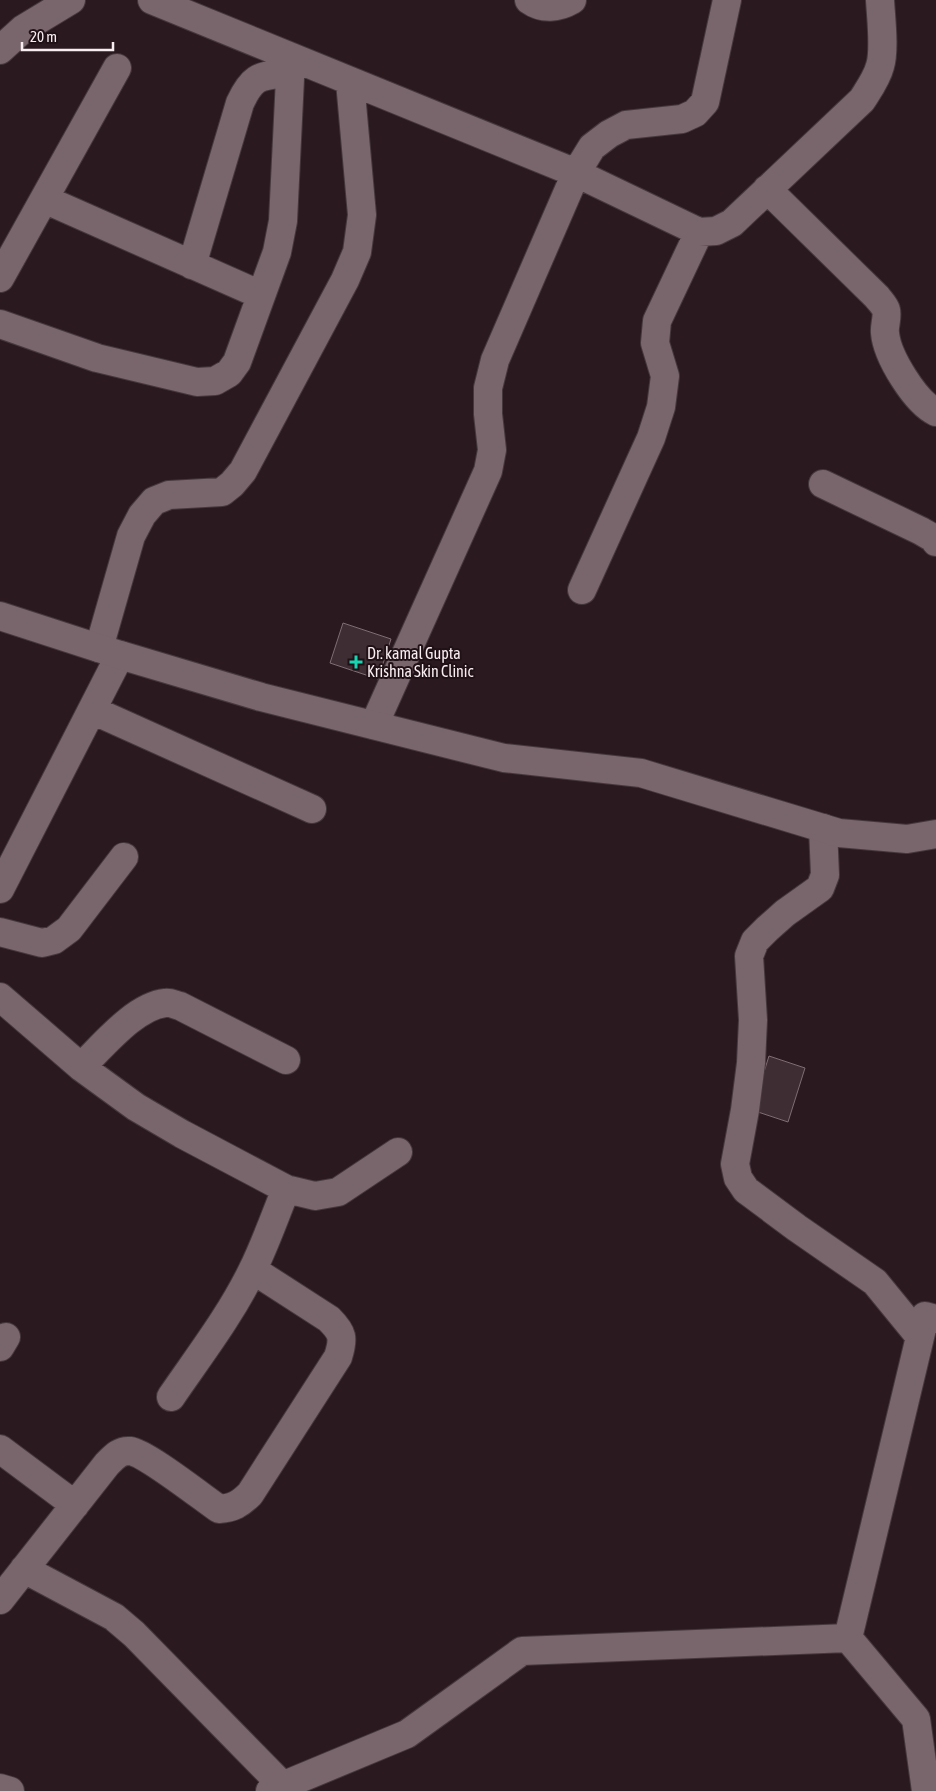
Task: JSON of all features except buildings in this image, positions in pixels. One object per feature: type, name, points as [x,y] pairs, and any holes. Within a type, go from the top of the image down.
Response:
[{"type":"street","points":[[0,50],[23,29],[71,0]]},
{"type":"street","points":[[152,0],[291,65],[350,82],[576,173],[699,232],[716,230],[732,223],[862,100],[881,65],[880,0]]},
{"type":"street","points":[[529,0],[546,8],[559,6],[572,0]]},
{"type":"street","points":[[374,725],[488,471],[492,450],[488,414],[488,388],[494,360],[576,173],[592,147],[608,134],[626,125],[682,119],[695,114],[705,102],[728,0]]},
{"type":"street","points":[[192,265],[240,102],[247,88],[257,78],[291,65]]},
{"type":"street","points":[[0,324],[97,358],[198,382],[215,381],[229,373],[237,362],[277,252],[283,221],[291,65]]},
{"type":"street","points":[[0,278],[117,68]]},
{"type":"street","points":[[0,889],[7,856],[92,710],[109,651],[131,536],[142,515],[154,501],[168,495],[222,492],[232,484],[243,471],[345,280],[357,252],[362,216],[350,82]]},
{"type":"street","points":[[767,189],[877,297],[886,309],[884,333],[894,363],[928,408],[936,412]]},
{"type":"street","points":[[44,199],[261,295]]},
{"type":"street","points":[[582,590],[651,438],[661,406],[665,376],[654,343],[657,321],[699,232]]},
{"type":"street","points":[[823,484],[921,531],[936,542]]},
{"type":"street","points":[[0,616],[261,697],[504,758],[641,773],[839,833],[907,839],[936,834]]},
{"type":"street","points":[[92,710],[312,809]]},
{"type":"street","points":[[823,828],[825,875],[820,888],[767,928],[755,941],[749,956],[754,1020],[745,1110],[735,1164],[738,1178],[746,1190],[875,1282],[928,1328],[848,1638]]},
{"type":"street","points":[[0,932],[42,943],[54,940],[69,929],[124,857]]},
{"type":"street","points":[[0,996],[80,1067],[136,1107],[286,1189],[314,1196],[338,1192],[398,1152]]},
{"type":"street","points":[[80,1067],[129,1021],[151,1006],[166,1002],[180,1006],[286,1060]]},
{"type":"street","points":[[171,1397],[218,1329],[253,1270],[286,1189]]},
{"type":"street","points":[[0,1600],[107,1464],[119,1453],[131,1451],[147,1458],[219,1510],[240,1504],[250,1494],[338,1357],[343,1341],[339,1329],[329,1320],[253,1270]]},
{"type":"street","points":[[0,1449],[75,1505]]},
{"type":"street","points":[[24,1569],[114,1617],[134,1634],[276,1788],[407,1734],[522,1651],[848,1638]]},
{"type":"street","points":[[848,1638],[916,1719],[926,1791]]},
{"type":"street","points":[[0,1788],[10,1791]]},
{"type":"place","name":"Dr. kamal Gupta Krishna Skin Clinic","points":[[356,662]]}]
